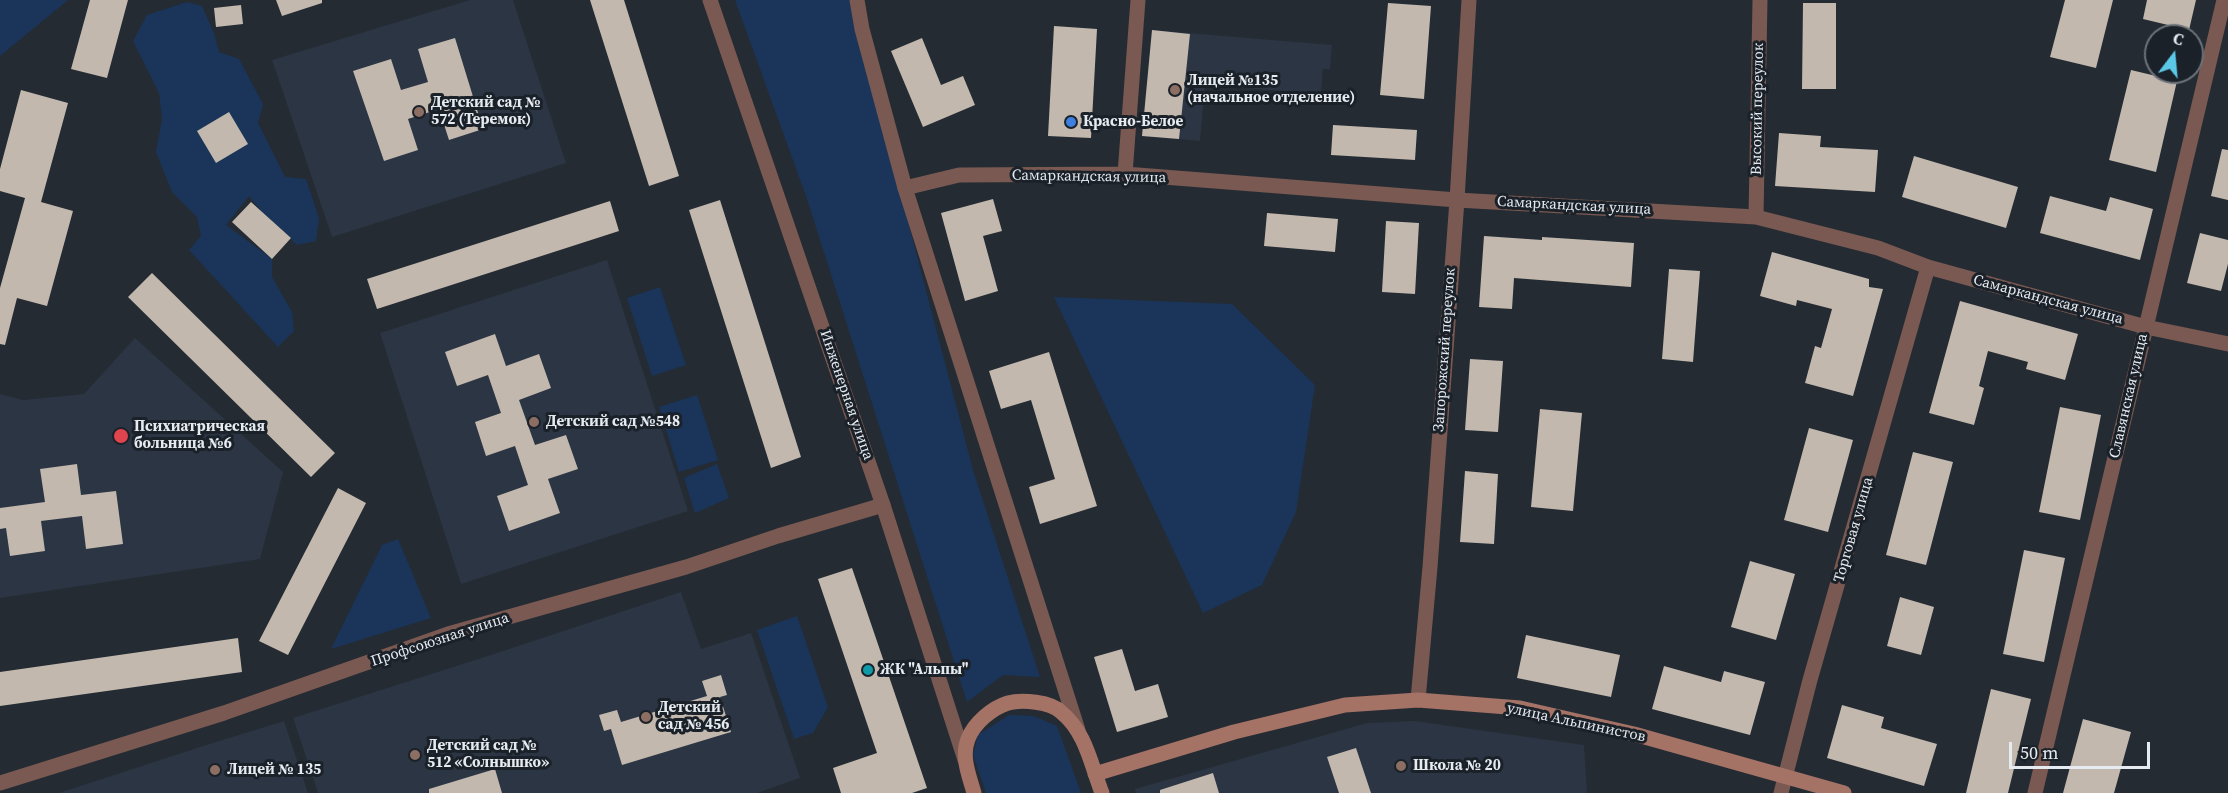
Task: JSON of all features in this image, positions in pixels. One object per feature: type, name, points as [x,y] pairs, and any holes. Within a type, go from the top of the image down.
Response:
[{"type":"main road","name":"улица Альпинистов","points":[[1095,774],[1234,732],[1345,705],[1418,700],[1520,708],[1634,734],[1844,793]]},
{"type":"main road","points":[[965,760],[968,740],[976,724],[1008,703],[1044,703],[1060,710],[1078,730],[1102,793]]},
{"type":"main road","name":"Инженерная улица","points":[[965,760],[974,793]]},
{"type":"street","name":"Инженерная улица","points":[[710,0],[883,505],[965,760]]},
{"type":"street","points":[[857,0],[862,29],[905,188],[1078,730]]},
{"type":"street","points":[[1125,174],[1138,0]]},
{"type":"street","name":"Запорожский переулок","points":[[1418,700],[1457,200],[1469,0]]},
{"type":"street","name":"Высокий переулок","points":[[1756,217],[1760,0]]},
{"type":"street","name":"Славянская улица","points":[[2035,793],[2224,0]]},
{"type":"street","name":"Самаркандская улица","points":[[905,188],[959,176],[1125,174],[1457,200],[1756,217],[1878,248],[1928,267],[2145,327],[2228,344]]},
{"type":"street","name":"Торговая улица","points":[[1781,793],[1810,680],[1928,267]]},
{"type":"street","name":"Профсоюзная улица","points":[[0,783],[224,713],[448,634],[686,567],[778,536],[883,505]]},
{"type":"shaded area","points":[[0,0],[68,0],[0,56]]},
{"type":"shaded area","name":"Детский сад № 572 (Теремок)","points":[[470,0],[513,0],[566,163],[332,237],[272,60]]},
{"type":"shaded area","points":[[735,0],[850,0],[973,470],[1040,677],[1003,675],[967,702],[807,199]]},
{"type":"shaded area","points":[[187,2],[202,6],[214,33],[219,52],[239,59],[263,104],[258,123],[285,177],[306,179],[319,218],[316,241],[297,245],[262,212],[249,196],[226,225],[272,259],[272,277],[292,312],[294,331],[278,347],[189,250],[201,236],[197,217],[172,192],[156,152],[162,119],[159,93],[133,41],[147,15]]},
{"type":"shaded area","name":"Лицей №135 (начальное отделение)","points":[[1152,30],[1332,45],[1330,69],[1323,69],[1321,94],[1205,85],[1200,141],[1142,136]]},
{"type":"shaded area","name":"Детский сад №548","points":[[607,260],[688,511],[461,584],[380,333]]},
{"type":"shaded area","points":[[660,287],[686,365],[652,376],[627,298]]},
{"type":"shaded area","points":[[1054,297],[1232,304],[1315,385],[1296,512],[1262,585],[1203,613]]},
{"type":"shaded area","name":"Психиатрическая больница №6","points":[[135,338],[283,472],[260,559],[0,598],[0,394],[23,400],[84,394]]},
{"type":"shaded area","points":[[697,395],[718,460],[679,472],[659,407]]},
{"type":"shaded area","points":[[717,464],[729,498],[695,513],[684,478]]},
{"type":"shaded area","points":[[398,539],[431,618],[331,649],[382,545]]},
{"type":"shaded area","name":"Детский сад № 456","points":[[681,592],[701,649],[751,633],[800,778],[757,793],[318,793],[293,718]]},
{"type":"shaded area","points":[[797,616],[828,707],[813,733],[794,739],[757,630]]},
{"type":"shaded area","points":[[1009,715],[1034,716],[1057,726],[1081,793],[986,793],[973,755],[978,735]]},
{"type":"shaded area","name":"Лицей № 135","points":[[284,721],[308,793],[59,793],[200,747]]},
{"type":"shaded area","name":"Школа № 20","points":[[1415,721],[1584,745],[1587,793],[1136,793],[1135,789],[1367,723]]},
{"type":"building","points":[[90,0],[128,0],[107,78],[71,69]]},
{"type":"building","points":[[276,0],[322,0],[322,3],[282,16]]},
{"type":"building","points":[[590,0],[624,0],[679,176],[649,186]]},
{"type":"building","points":[[2065,0],[2113,0],[2096,68],[2050,57]]},
{"type":"building","points":[[2147,0],[2196,0],[2190,24],[2164,24],[2143,19]]},
{"type":"building","points":[[1388,3],[1431,6],[1424,99],[1380,95]]},
{"type":"building","points":[[1803,3],[1836,3],[1836,89],[1802,89]]},
{"type":"building","points":[[241,5],[243,24],[216,27],[214,8]]},
{"type":"building","points":[[1054,26],[1097,29],[1091,138],[1048,136]]},
{"type":"building","points":[[1152,30],[1190,34],[1179,139],[1142,136]]},
{"type":"building","points":[[455,38],[483,129],[449,140],[439,109],[408,119],[418,150],[384,161],[353,71],[391,59],[401,90],[428,82],[418,49]]},
{"type":"building","points":[[922,38],[941,85],[963,76],[975,105],[923,127],[891,51]]},
{"type":"building","points":[[2131,70],[2144,73],[2144,84],[2176,84],[2156,172],[2109,160]]},
{"type":"building","points":[[21,90],[68,103],[41,202],[73,211],[47,306],[17,298],[5,345],[0,344],[0,288],[25,198],[0,191],[0,169]]},
{"type":"building","points":[[229,112],[248,144],[216,163],[197,131]]},
{"type":"building","points":[[1333,125],[1417,130],[1415,160],[1331,155]]},
{"type":"building","points":[[1779,133],[1821,136],[1820,147],[1878,150],[1875,192],[1775,186]]},
{"type":"building","points":[[2222,149],[2228,150],[2228,200],[2211,196]]},
{"type":"building","points":[[1914,156],[2018,187],[2006,228],[1902,197]]},
{"type":"building","points":[[2050,196],[2106,211],[2110,197],[2153,209],[2140,260],[2040,233]]},
{"type":"building","points":[[993,199],[1002,231],[983,236],[998,291],[965,301],[941,213]]},
{"type":"building","points":[[720,200],[801,457],[771,468],[689,210]]},
{"type":"building","points":[[610,201],[619,231],[377,309],[367,279]]},
{"type":"building","points":[[251,202],[291,238],[272,259],[232,222]]},
{"type":"building","points":[[1267,213],[1338,219],[1335,252],[1264,246]]},
{"type":"building","points":[[1386,221],[1419,223],[1415,294],[1382,292]]},
{"type":"building","points":[[2200,233],[2228,240],[2228,264],[2221,291],[2187,283]]},
{"type":"building","points":[[1484,236],[1634,243],[1631,287],[1514,278],[1512,309],[1479,307]]},
{"type":"building","points":[[1772,252],[1869,279],[1869,287],[1883,289],[1853,396],[1805,383],[1815,346],[1821,348],[1832,309],[1797,300],[1796,306],[1760,296]]},
{"type":"building","points":[[1669,269],[1700,271],[1693,362],[1662,359]]},
{"type":"building","points":[[152,273],[335,453],[311,477],[128,297]]},
{"type":"building","points":[[1960,301],[2078,334],[2065,380],[2026,369],[2028,362],[1988,351],[1979,386],[1984,388],[1974,425],[1929,413]]},
{"type":"building","points":[[495,334],[506,366],[539,354],[551,388],[519,400],[535,445],[566,435],[578,469],[548,479],[560,513],[509,531],[497,496],[528,485],[515,446],[486,456],[475,422],[501,413],[488,375],[457,386],[445,352]]},
{"type":"building","points":[[1049,352],[1097,506],[1040,524],[1029,487],[1055,479],[1031,400],[1001,409],[989,371]]},
{"type":"building","points":[[1470,359],[1503,361],[1498,432],[1465,430]]},
{"type":"building","points":[[2060,407],[2101,415],[2080,520],[2039,512]]},
{"type":"building","points":[[1540,409],[1582,413],[1573,511],[1531,507]]},
{"type":"building","points":[[1809,428],[1853,440],[1828,532],[1784,520]]},
{"type":"building","points":[[1913,452],[1953,462],[1926,565],[1886,555]]},
{"type":"building","points":[[77,464],[81,495],[116,491],[123,544],[86,549],[82,516],[41,521],[45,551],[10,556],[6,528],[0,529],[0,508],[45,502],[40,469]]},
{"type":"building","points":[[1465,471],[1498,474],[1494,544],[1460,542]]},
{"type":"building","points":[[338,488],[366,503],[288,655],[259,641]]},
{"type":"building","points":[[2024,550],[2065,558],[2044,662],[2003,654]]},
{"type":"building","points":[[1750,561],[1795,574],[1776,640],[1731,627]]},
{"type":"building","name":"ЖК \"Альпы\"","points":[[852,568],[927,788],[912,793],[841,793],[833,768],[877,753],[818,579]]},
{"type":"building","points":[[1900,597],[1934,607],[1921,655],[1887,646]]},
{"type":"building","points":[[1526,635],[1620,655],[1611,697],[1517,678]]},
{"type":"building","points":[[238,638],[242,672],[0,706],[0,672]]},
{"type":"building","points":[[1122,649],[1135,691],[1158,684],[1168,717],[1117,732],[1094,657]]},
{"type":"building","points":[[1664,666],[1721,682],[1724,671],[1765,682],[1750,735],[1652,709]]},
{"type":"building","points":[[721,675],[727,695],[720,697],[731,732],[622,765],[611,729],[604,731],[599,715],[617,710],[621,722],[707,696],[702,681]]},
{"type":"building","points":[[1991,689],[2031,699],[2008,793],[1966,793]]},
{"type":"building","points":[[1842,705],[1884,717],[1881,728],[1937,744],[1924,786],[1827,758]]},
{"type":"building","points":[[2083,719],[2131,732],[2114,793],[2063,793]]},
{"type":"building","points":[[1356,748],[1371,793],[1339,793],[1327,757]]},
{"type":"building","points":[[495,769],[502,793],[429,793],[429,789]]},
{"type":"building","points":[[1213,773],[1219,793],[1160,793],[1160,790]]},
{"type":"place","name":"Лицей №135 (начальное отделение)","points":[[1175,90]]},
{"type":"place","name":"Детский сад № 572 (Теремок)","points":[[419,112]]},
{"type":"place","name":"Красно-Белое","points":[[1071,122]]},
{"type":"place","name":"Детский сад №548","points":[[534,422]]},
{"type":"place","name":"Психиатрическая больница №6","points":[[121,436]]},
{"type":"place","name":"ЖК \"Альпы\"","points":[[868,670]]},
{"type":"place","name":"Детский сад № 456","points":[[646,717]]},
{"type":"place","name":"Детский сад № 512 «Солнышко»","points":[[415,755]]},
{"type":"place","name":"Школа № 20","points":[[1401,766]]},
{"type":"place","name":"Лицей № 135","points":[[215,770]]}]
